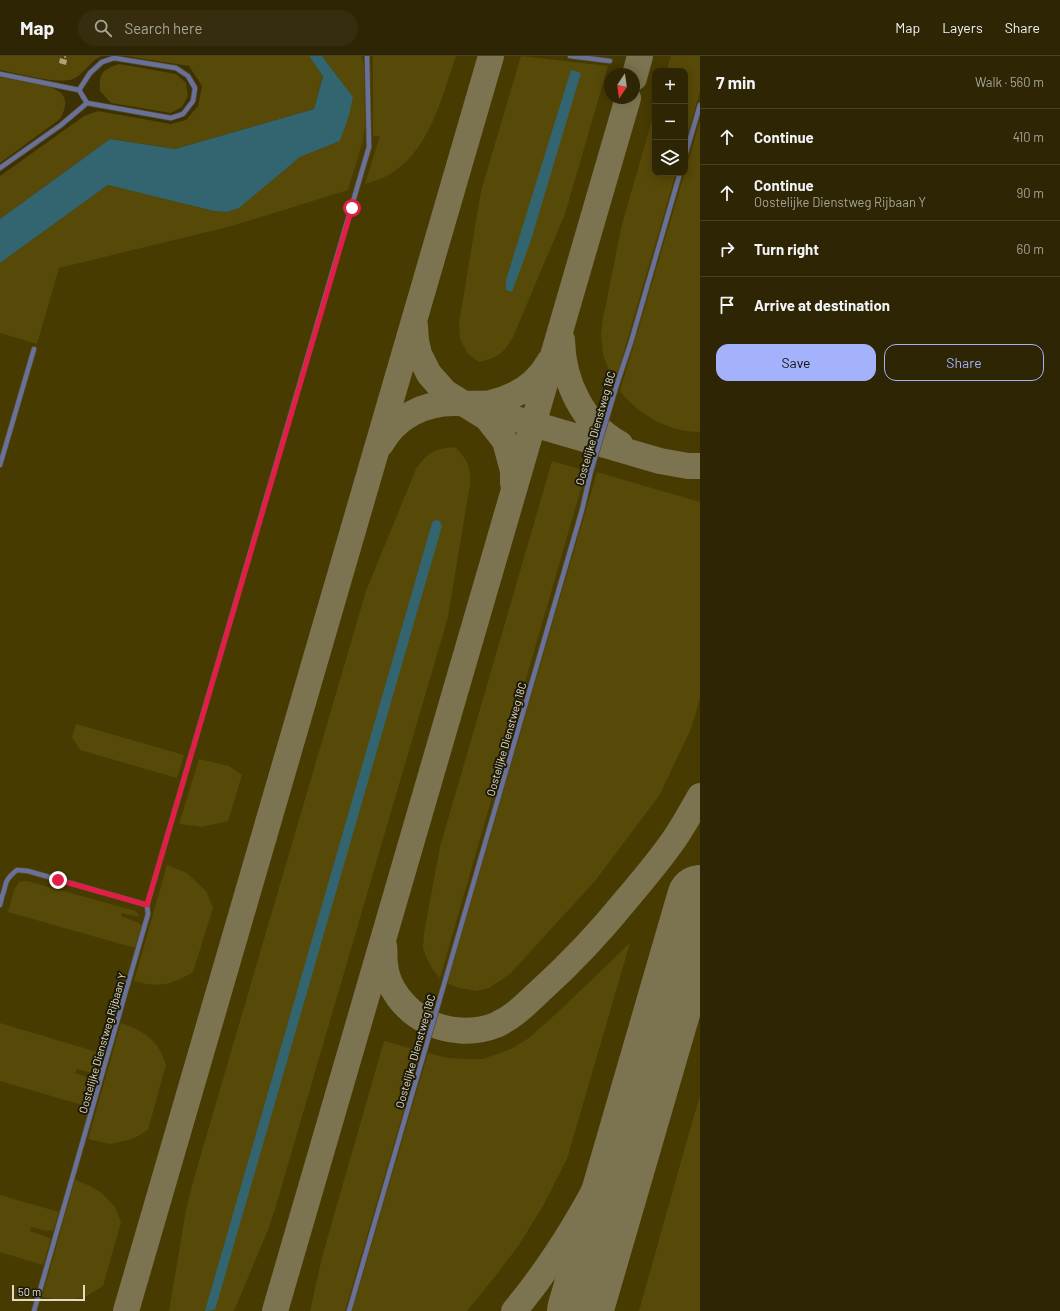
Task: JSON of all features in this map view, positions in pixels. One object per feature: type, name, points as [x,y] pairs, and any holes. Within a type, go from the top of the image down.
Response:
[{"type":"lane","name":"Oostelijke Dienstweg Rijbaan Y","points":[[34,1311],[148,914],[147,905],[369,148],[367,56]]},
{"type":"lane","points":[[570,56],[610,60]]},
{"type":"lane","points":[[0,74],[79,90],[87,103],[171,118],[183,114],[193,101],[195,88],[188,76],[176,68],[114,58],[102,62],[94,69],[79,90]]},
{"type":"lane","points":[[0,168],[71,118],[87,103]]},
{"type":"lane","points":[[688,146],[700,105]]},
{"type":"lane","name":"Oostelijke Dienstweg 18C","points":[[349,1311],[582,510],[591,471],[631,342],[679,176]]},
{"type":"lane","points":[[0,465],[34,348]]},
{"type":"lane","points":[[0,905],[6,882],[10,875],[17,870],[28,871],[147,905]]},
{"type":"shaded area","points":[[0,56],[102,56],[94,61],[77,77],[58,81],[0,70]]},
{"type":"shaded area","points":[[125,56],[309,56],[323,75],[314,109],[175,149],[110,139],[0,219],[0,176],[84,116],[98,111],[171,124],[186,120],[198,106],[202,86],[189,66]]},
{"type":"shaded area","points":[[322,56],[700,56],[700,1311],[0,1311],[0,263],[353,97]]},
{"type":"shaded area","points":[[322,56],[362,56],[364,66],[365,126],[362,144],[348,190],[232,226],[59,268],[37,344],[0,333],[0,263],[108,185],[214,211],[227,212],[239,208],[300,157],[340,141],[353,97]]},
{"type":"shaded area","points":[[373,56],[456,56],[445,90],[431,125],[412,156],[399,168],[383,178],[365,184],[380,136],[373,136]]},
{"type":"shaded area","points":[[521,56],[608,66],[607,68],[604,68],[604,80],[565,214],[513,337],[499,354],[479,362],[468,354],[460,339],[459,323],[481,191]]},
{"type":"shaded area","points":[[671,56],[699,56],[700,58],[700,91],[688,133],[688,68],[667,68]]},
{"type":"shaded area","points":[[119,64],[176,74],[186,83],[188,96],[182,107],[171,113],[111,103],[100,91],[100,80],[105,70]]},
{"type":"shaded area","points":[[0,77],[47,86],[60,92],[64,96],[65,102],[64,110],[60,119],[0,163]]},
{"type":"shaded area","points":[[652,120],[652,176],[675,176],[615,382],[610,374],[603,354],[601,335],[622,224]]},
{"type":"shaded area","points":[[700,121],[700,432],[677,429],[645,415],[620,391],[684,176],[688,176],[688,162]]},
{"type":"shaded area","points":[[455,447],[468,464],[470,485],[448,617],[275,1209],[268,1230],[234,1311],[169,1311],[186,1210],[192,1185],[366,591],[416,469],[432,452]]},
{"type":"shaded area","points":[[552,461],[586,471],[440,978],[433,970],[423,948],[424,933],[440,847]]},
{"type":"shaded area","points":[[597,472],[700,502],[700,698],[691,729],[659,796],[595,881],[510,974],[489,988],[476,991],[459,988],[447,983]]},
{"type":"shaded area","points":[[76,724],[184,755],[177,778],[80,750],[72,737]]},
{"type":"shaded area","points":[[199,759],[229,766],[242,775],[228,821],[202,827],[179,824]]},
{"type":"shaded area","points":[[167,865],[187,873],[206,891],[213,908],[193,972],[178,980],[165,984],[158,985],[134,981]]},
{"type":"shaded area","points":[[27,881],[136,911],[140,917],[122,913],[121,916],[142,925],[135,948],[8,912],[14,890],[19,882]]},
{"type":"shaded area","points":[[630,943],[567,1159],[543,1206],[519,1245],[467,1311],[352,1311],[428,1053],[447,1058],[483,1059],[511,1049],[529,1038]]},
{"type":"shaded area","points":[[0,1023],[104,1054],[99,1073],[92,1073],[77,1069],[75,1073],[93,1079],[93,1081],[96,1082],[89,1107],[0,1081]]},
{"type":"shaded area","points":[[121,1023],[144,1033],[150,1038],[159,1049],[166,1065],[148,1130],[133,1139],[110,1144],[88,1139]]},
{"type":"shaded area","points":[[384,1041],[421,1051],[345,1311],[310,1311],[322,1257]]},
{"type":"shaded area","points":[[700,1096],[700,1311],[639,1311],[691,1126]]},
{"type":"shaded area","points":[[75,1180],[102,1193],[115,1207],[121,1222],[103,1286],[85,1297],[64,1301],[42,1297]]},
{"type":"shaded area","points":[[0,1195],[59,1212],[53,1231],[46,1231],[31,1227],[30,1231],[51,1239],[43,1265],[0,1252]]},
{"type":"water","points":[[309,56],[322,56],[353,97],[349,115],[340,141],[300,157],[239,208],[227,212],[214,211],[108,185],[0,263],[0,219],[110,139],[175,149],[314,109],[323,76]]},
{"type":"water","points":[[571,70],[581,73],[531,240],[512,292],[506,290],[506,280]]},
{"type":"water","points":[[435,520],[440,521],[442,526],[215,1310],[205,1311],[432,523]]},
{"type":"building","points":[[60,58],[67,60],[66,65],[59,63]]},
{"type":"taxiway","points":[[126,1311],[491,56]]},
{"type":"taxiway","points":[[637,68],[640,56]]},
{"type":"taxiway","points":[[275,1311],[626,104]]},
{"type":"taxiway","points":[[415,326],[419,354],[429,374],[445,392],[487,418],[505,441],[513,471],[513,483]]},
{"type":"taxiway","points":[[562,340],[566,371],[578,400],[595,425],[607,436],[620,444]]},
{"type":"taxiway","points":[[381,444],[387,434],[412,413],[443,404],[482,404],[491,403],[509,397],[532,383],[549,362]]},
{"type":"taxiway","points":[[464,404],[660,461],[688,466],[700,466]]},
{"type":"taxiway","points":[[384,946],[386,973],[393,990],[404,1004],[418,1016],[442,1028],[469,1031],[487,1028],[503,1022],[525,1005],[564,969],[596,935],[639,885],[675,838],[700,796]]},
{"type":"taxiway","points":[[514,1311],[559,1250],[599,1182],[630,1113],[658,1041]]},
{"type":"runway","points":[[580,1311],[700,898]]},
{"type":"route","points":[[58,880],[147,905],[352,208]]}]
